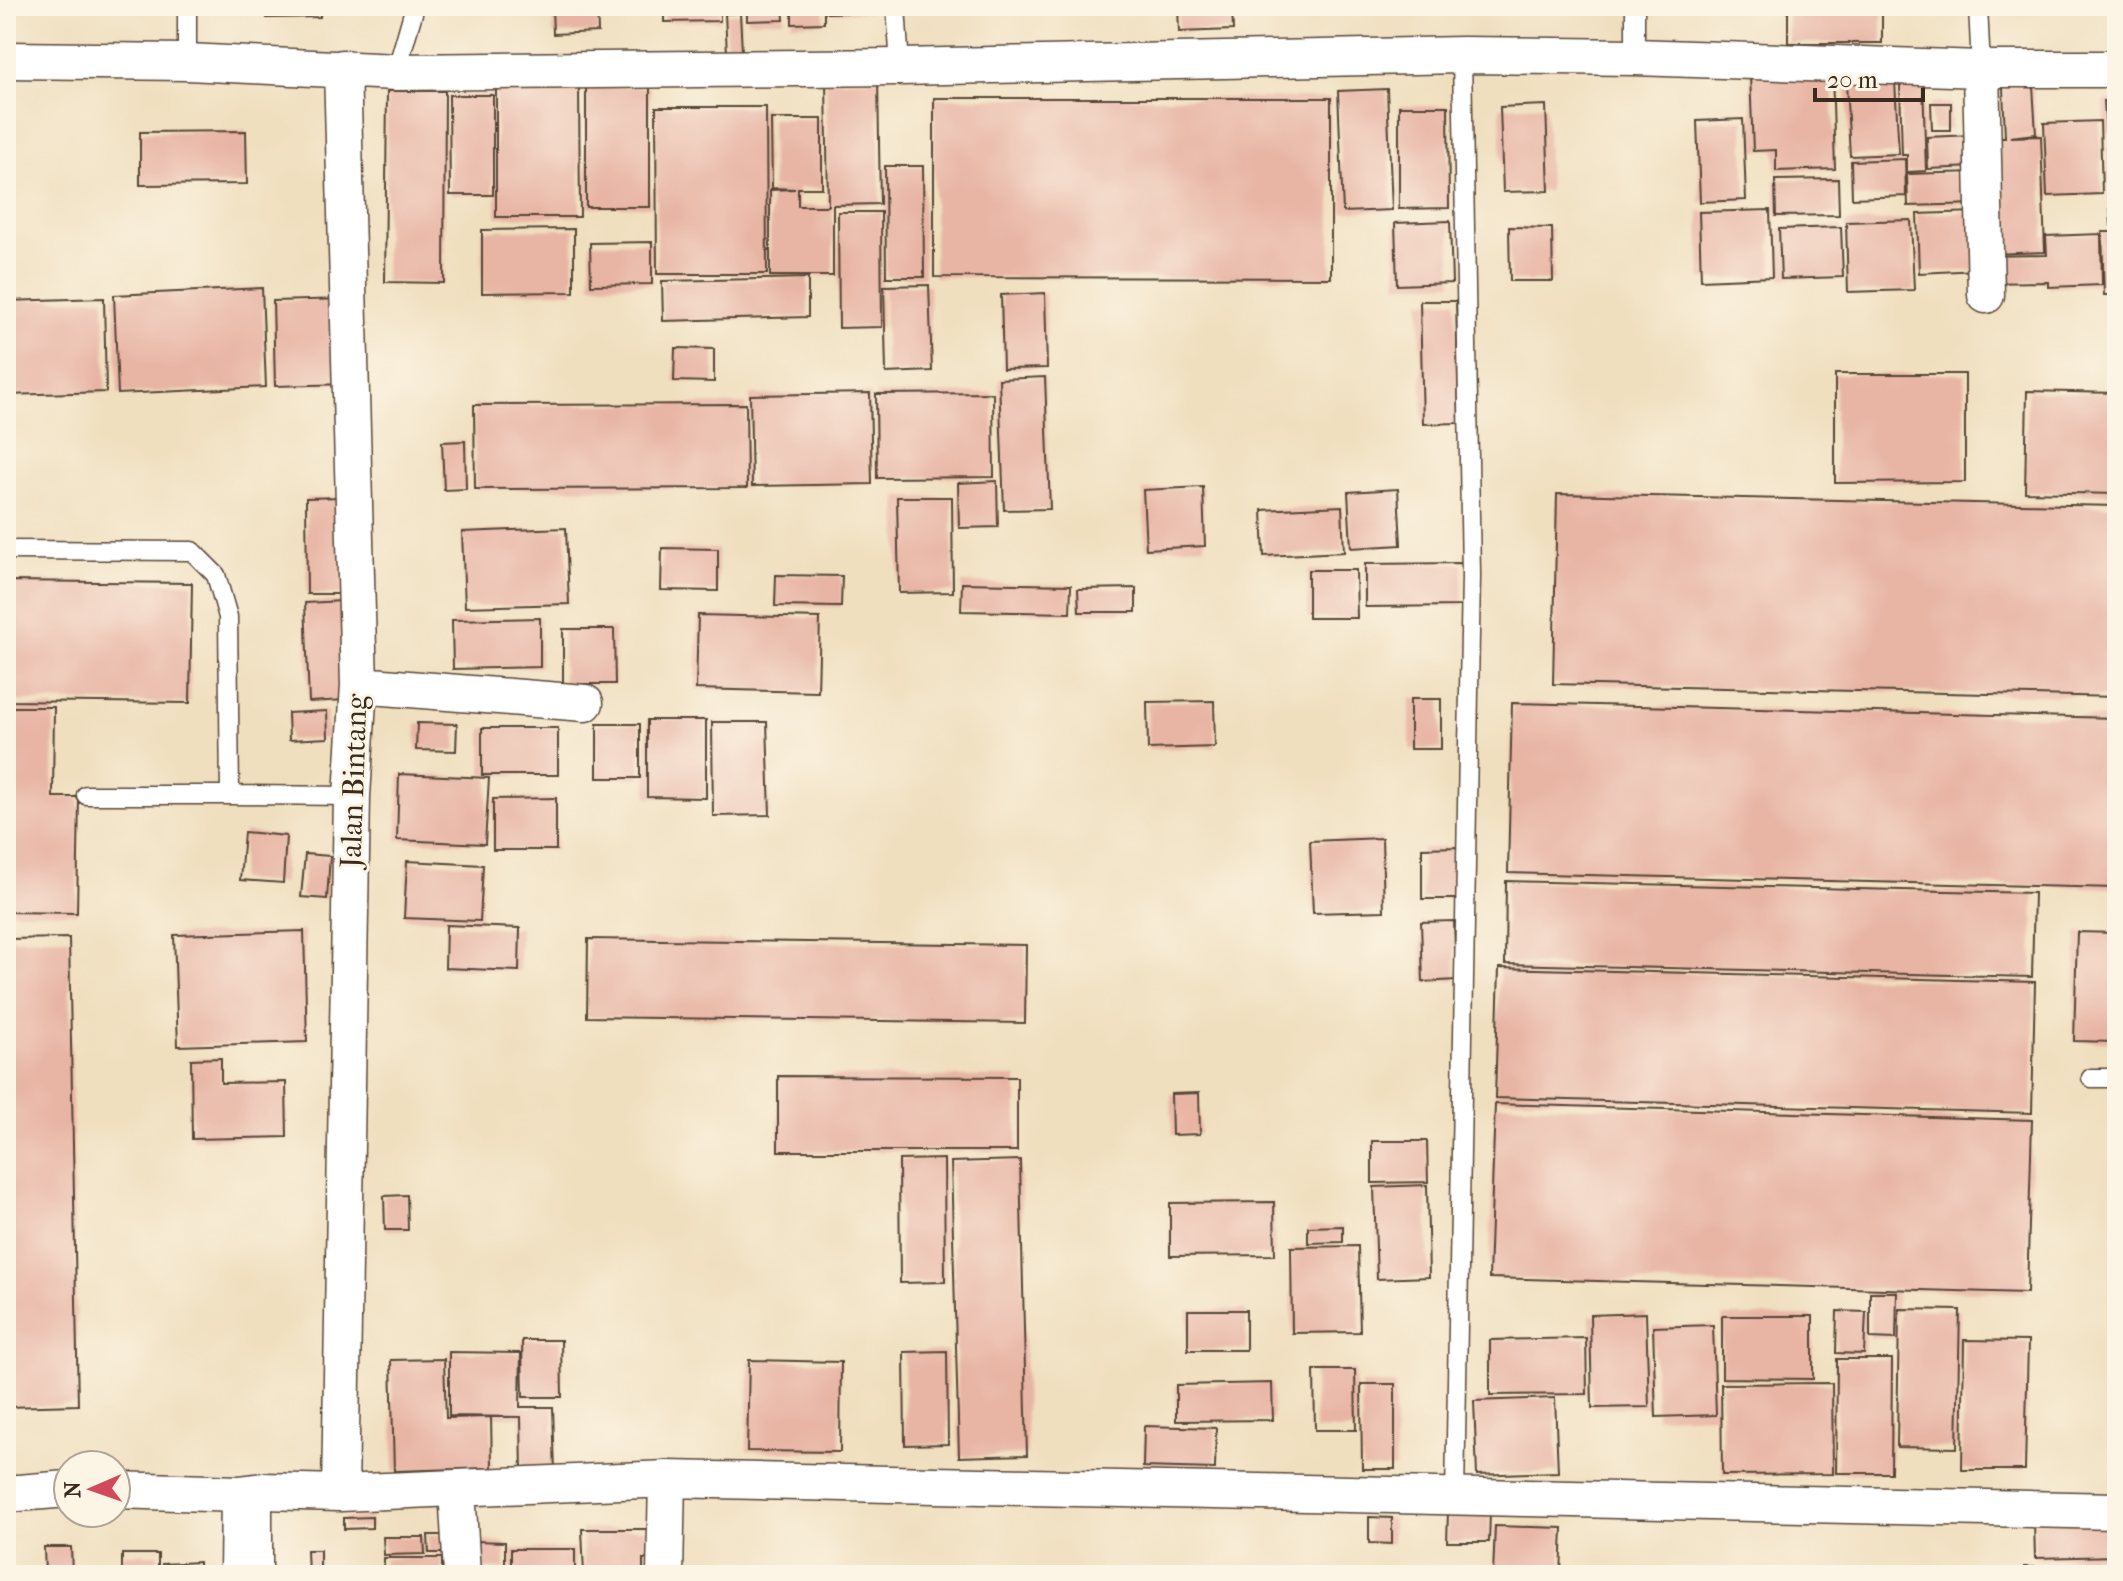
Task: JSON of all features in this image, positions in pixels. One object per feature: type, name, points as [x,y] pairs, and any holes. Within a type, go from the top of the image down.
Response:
[{"type":"street","points":[[6,60],[187,62],[396,72],[900,67],[1462,55],[1635,57],[1981,69],[2117,69]]},
{"type":"street","name":"Jalan Bintang","points":[[340,1493],[352,796],[359,685],[342,68]]},
{"type":"street","points":[[1981,69],[1986,295]]},
{"type":"street","points":[[359,685],[585,703]]},
{"type":"street","points":[[665,1575],[667,1479]]},
{"type":"street","points":[[132,1490],[340,1493],[667,1479],[2117,1511]]},
{"type":"street","points":[[457,1489],[462,1575]]},
{"type":"street","points":[[6,1494],[52,1490]]},
{"type":"street","points":[[238,1575],[251,1492]]},
{"type":"lane","points":[[187,6],[187,62]]},
{"type":"lane","points":[[396,72],[415,6]]},
{"type":"lane","points":[[896,6],[900,67]]},
{"type":"lane","points":[[1635,6],[1635,57]]},
{"type":"lane","points":[[1978,6],[1981,69]]},
{"type":"lane","points":[[1455,1497],[1471,575],[1462,55]]},
{"type":"lane","points":[[6,550],[192,551],[216,575],[228,617],[230,795]]},
{"type":"lane","points":[[86,795],[352,796]]},
{"type":"lane","points":[[2091,1078],[2117,1078]]},
{"type":"lane","points":[[251,1492],[263,1575]]},
{"type":"building","points":[[267,6],[320,6],[320,17],[267,18]]},
{"type":"building","points":[[552,6],[597,6],[598,32],[553,34]]},
{"type":"building","points":[[664,6],[720,6],[720,21],[664,22]]},
{"type":"building","points":[[747,6],[783,6],[784,20],[747,21]]},
{"type":"building","points":[[792,6],[824,6],[824,23],[792,24]]},
{"type":"building","points":[[827,6],[870,6],[871,12],[827,13]]},
{"type":"building","points":[[1178,6],[1232,6],[1233,30],[1179,32]]},
{"type":"building","points":[[1788,8],[1882,8],[1882,43],[1788,43]]},
{"type":"building","points":[[740,13],[742,52],[727,53],[725,14]]},
{"type":"building","points":[[1832,71],[1835,169],[1776,171],[1776,150],[1753,151],[1750,74]]},
{"type":"building","points":[[878,79],[880,204],[833,205],[833,276],[770,276],[770,190],[795,189],[772,188],[771,119],[822,119],[822,188],[798,188],[798,206],[828,206],[826,81]]},
{"type":"building","points":[[1895,81],[1899,154],[1850,156],[1846,83]]},
{"type":"building","points":[[1923,82],[1926,171],[1907,172],[1907,155],[1902,155],[1900,83]]},
{"type":"building","points":[[2033,86],[2036,134],[2010,137],[2041,136],[2045,252],[1990,254],[1986,137],[2005,137],[2003,87]]},
{"type":"building","points":[[496,87],[579,87],[580,217],[496,217]]},
{"type":"building","points":[[586,87],[650,87],[650,207],[586,207]]},
{"type":"building","points":[[1387,89],[1392,210],[1343,212],[1338,91]]},
{"type":"building","points":[[387,91],[445,91],[444,283],[385,282]]},
{"type":"building","points":[[449,95],[493,95],[493,195],[450,195]]},
{"type":"building","points":[[934,98],[1331,98],[1331,278],[934,277]]},
{"type":"building","points":[[2117,100],[2117,133],[2106,134],[2104,101]]},
{"type":"building","points":[[1931,103],[1951,103],[1951,130],[1932,130]]},
{"type":"building","points":[[1546,105],[1549,191],[1503,192],[1500,107]]},
{"type":"building","points":[[1399,106],[1448,106],[1449,208],[1399,209]]},
{"type":"building","points":[[656,107],[766,107],[767,274],[657,274]]},
{"type":"building","points":[[1743,119],[1746,200],[1700,202],[1697,121]]},
{"type":"building","points":[[2100,121],[2102,194],[2047,196],[2044,123]]},
{"type":"building","points":[[246,131],[247,184],[140,185],[140,132]]},
{"type":"building","points":[[1973,135],[1974,167],[1928,169],[1927,137]]},
{"type":"building","points":[[2107,147],[2117,147],[2117,226],[2111,226]]},
{"type":"building","points":[[1905,159],[1906,196],[1852,198],[1851,161]]},
{"type":"building","points":[[885,166],[923,166],[924,277],[886,277]]},
{"type":"building","points":[[1977,172],[1978,204],[1908,206],[1907,174]]},
{"type":"building","points":[[1838,179],[1839,215],[1776,216],[1775,180]]},
{"type":"building","points":[[1770,210],[1772,277],[1701,280],[1699,212]]},
{"type":"building","points":[[838,212],[881,212],[882,327],[839,328]]},
{"type":"building","points":[[1976,212],[1978,270],[1919,273],[1917,214]]},
{"type":"building","points":[[1911,220],[1914,290],[1848,292],[1846,222]]},
{"type":"building","points":[[1450,221],[1452,283],[1397,285],[1395,223]]},
{"type":"building","points":[[1509,227],[1552,228],[1553,281],[1510,281]]},
{"type":"building","points":[[1841,227],[1843,277],[1781,279],[1779,229]]},
{"type":"building","points":[[574,229],[574,292],[482,293],[482,230]]},
{"type":"building","points":[[2102,232],[2117,232],[2117,295],[2104,295]]},
{"type":"building","points":[[2101,234],[2102,285],[2048,287],[2048,282],[1988,283],[1987,256],[2047,255],[2046,236]]},
{"type":"building","points":[[652,242],[652,284],[591,285],[590,243]]},
{"type":"building","points":[[808,278],[808,317],[663,321],[662,281]]},
{"type":"building","points":[[929,285],[932,371],[886,373],[884,286]]},
{"type":"building","points":[[262,288],[266,387],[118,394],[114,295]]},
{"type":"building","points":[[1045,293],[1047,368],[1003,369],[1001,295]]},
{"type":"building","points":[[104,298],[106,392],[6,395],[6,301]]},
{"type":"building","points":[[345,299],[348,384],[275,386],[273,301]]},
{"type":"building","points":[[1420,301],[1456,301],[1459,423],[1423,424]]},
{"type":"building","points":[[675,348],[714,349],[714,382],[674,381]]},
{"type":"building","points":[[1835,374],[1965,374],[1965,482],[1835,483]]},
{"type":"building","points":[[1045,377],[1050,509],[1004,510],[999,379]]},
{"type":"building","points":[[2027,391],[2117,393],[2117,494],[2025,492]]},
{"type":"building","points":[[870,393],[872,484],[752,486],[750,395]]},
{"type":"building","points":[[993,393],[994,477],[877,478],[876,394]]},
{"type":"building","points":[[746,404],[747,488],[475,489],[474,405]]},
{"type":"building","points":[[465,441],[466,489],[444,490],[442,442]]},
{"type":"building","points":[[997,481],[998,527],[959,528],[958,483]]},
{"type":"building","points":[[1203,487],[1205,546],[1146,549],[1143,490]]},
{"type":"building","points":[[1398,489],[1401,545],[1351,548],[1348,492]]},
{"type":"building","points":[[1557,494],[2117,506],[2117,697],[1553,684]]},
{"type":"building","points":[[342,497],[344,594],[307,594],[306,498]]},
{"type":"building","points":[[897,497],[952,497],[953,592],[899,593]]},
{"type":"building","points":[[1342,506],[1344,552],[1264,556],[1262,510]]},
{"type":"building","points":[[566,528],[569,604],[465,607],[462,532]]},
{"type":"building","points":[[662,548],[718,549],[718,591],[661,590]]},
{"type":"building","points":[[1462,563],[1463,606],[1365,607],[1365,564]]},
{"type":"building","points":[[1308,570],[1356,570],[1357,618],[1308,618]]},
{"type":"building","points":[[776,575],[842,576],[841,607],[775,606]]},
{"type":"building","points":[[6,581],[192,583],[190,703],[6,701]]},
{"type":"building","points":[[962,583],[1071,585],[1070,613],[961,611]]},
{"type":"building","points":[[1136,588],[1136,612],[1079,612],[1078,589]]},
{"type":"building","points":[[343,601],[346,700],[309,702],[305,603]]},
{"type":"building","points":[[698,615],[820,618],[818,692],[696,689]]},
{"type":"building","points":[[540,618],[540,667],[453,669],[452,620]]},
{"type":"building","points":[[563,629],[614,629],[615,684],[563,684]]},
{"type":"building","points":[[1410,699],[1441,699],[1441,749],[1410,749]]},
{"type":"building","points":[[1214,701],[1215,747],[1148,749],[1147,702]]},
{"type":"building","points":[[1512,703],[2117,718],[2117,888],[1508,873]]},
{"type":"building","points":[[6,707],[54,707],[53,797],[79,797],[77,913],[6,912]]},
{"type":"building","points":[[327,711],[328,738],[289,740],[288,713]]},
{"type":"building","points":[[647,720],[706,720],[706,798],[647,797]]},
{"type":"building","points":[[712,722],[767,722],[770,815],[713,816]]},
{"type":"building","points":[[417,723],[457,724],[456,751],[416,750]]},
{"type":"building","points":[[597,724],[640,724],[640,778],[597,778]]},
{"type":"building","points":[[482,728],[558,728],[558,775],[482,775]]},
{"type":"building","points":[[399,774],[489,778],[485,844],[397,840]]},
{"type":"building","points":[[556,798],[556,850],[493,850],[493,799]]},
{"type":"building","points":[[244,832],[286,836],[283,883],[240,880]]},
{"type":"building","points":[[1382,838],[1384,911],[1313,913],[1310,841]]},
{"type":"building","points":[[1459,847],[1460,899],[1422,899],[1422,848]]},
{"type":"building","points":[[305,854],[330,856],[327,899],[301,897]]},
{"type":"building","points":[[407,861],[483,865],[480,921],[404,918]]},
{"type":"building","points":[[1506,881],[2034,893],[2032,977],[1505,964]]},
{"type":"building","points":[[1454,921],[1456,980],[1423,982],[1421,922]]},
{"type":"building","points":[[446,925],[520,928],[519,971],[445,968]]},
{"type":"building","points":[[304,931],[307,1042],[178,1046],[174,935]]},
{"type":"building","points":[[2077,932],[2117,933],[2117,1042],[2074,1041]]},
{"type":"building","points":[[69,938],[78,1405],[6,1407],[6,939]]},
{"type":"building","points":[[588,939],[1026,945],[1025,1023],[587,1017]]},
{"type":"building","points":[[1499,968],[2035,982],[2032,1113],[1495,1098]]},
{"type":"building","points":[[221,1058],[221,1083],[286,1082],[287,1137],[192,1139],[191,1059]]},
{"type":"building","points":[[778,1076],[1017,1077],[1017,1151],[778,1151]]},
{"type":"building","points":[[1199,1093],[1200,1134],[1172,1135],[1171,1094]]},
{"type":"building","points":[[1495,1104],[2032,1120],[2027,1293],[1489,1278]]},
{"type":"building","points":[[1372,1141],[1427,1141],[1428,1182],[1372,1183]]},
{"type":"building","points":[[944,1159],[945,1282],[900,1283],[899,1160]]},
{"type":"building","points":[[1020,1160],[1027,1455],[959,1457],[951,1162]]},
{"type":"building","points":[[1427,1185],[1429,1277],[1377,1279],[1374,1187]]},
{"type":"building","points":[[407,1195],[408,1230],[385,1230],[384,1196]]},
{"type":"building","points":[[1274,1202],[1275,1255],[1170,1256],[1170,1203]]},
{"type":"building","points":[[1343,1226],[1343,1242],[1308,1243],[1308,1227]]},
{"type":"building","points":[[1358,1246],[1360,1332],[1292,1333],[1291,1247]]},
{"type":"building","points":[[1870,1292],[1897,1292],[1896,1339],[1870,1338]]},
{"type":"building","points":[[1899,1309],[1960,1310],[1957,1448],[1897,1447]]},
{"type":"building","points":[[1188,1310],[1246,1310],[1246,1350],[1188,1350]]},
{"type":"building","points":[[1837,1311],[1866,1312],[1864,1354],[1836,1353]]},
{"type":"building","points":[[1646,1313],[1649,1407],[1592,1408],[1590,1315]]},
{"type":"building","points":[[1722,1316],[1813,1316],[1813,1379],[1722,1378]]},
{"type":"building","points":[[1713,1325],[1716,1415],[1656,1417],[1653,1327]]},
{"type":"building","points":[[1586,1338],[1587,1394],[1490,1395],[1490,1340]]},
{"type":"building","points":[[522,1340],[561,1340],[562,1397],[523,1397]]},
{"type":"building","points":[[1964,1340],[2028,1341],[2025,1470],[1962,1470]]},
{"type":"building","points":[[947,1351],[948,1444],[905,1445],[904,1352]]},
{"type":"building","points":[[449,1352],[521,1353],[520,1407],[553,1407],[555,1474],[522,1474],[521,1417],[449,1416]]},
{"type":"building","points":[[444,1359],[446,1418],[491,1417],[492,1468],[394,1471],[391,1360]]},
{"type":"building","points":[[1837,1359],[1892,1359],[1891,1473],[1836,1473]]},
{"type":"building","points":[[749,1360],[841,1362],[840,1452],[747,1451]]},
{"type":"building","points":[[1314,1370],[1355,1370],[1356,1430],[1315,1430]]},
{"type":"building","points":[[1272,1383],[1273,1420],[1176,1421],[1176,1385]]},
{"type":"building","points":[[1832,1383],[1833,1474],[1722,1475],[1721,1384]]},
{"type":"building","points":[[1361,1384],[1395,1384],[1395,1469],[1362,1469]]},
{"type":"building","points":[[1555,1398],[1558,1472],[1477,1475],[1474,1401]]},
{"type":"building","points":[[1144,1426],[1216,1428],[1215,1469],[1143,1467]]},
{"type":"building","points":[[1448,1512],[1490,1513],[1489,1542],[1447,1542]]},
{"type":"building","points":[[372,1517],[372,1528],[344,1529],[344,1518]]},
{"type":"building","points":[[1369,1517],[1392,1518],[1392,1544],[1369,1543]]},
{"type":"building","points":[[2117,1518],[2117,1556],[2035,1558],[2034,1521]]},
{"type":"building","points":[[1495,1526],[1563,1528],[1561,1575],[1493,1575]]},
{"type":"building","points":[[582,1529],[648,1529],[648,1559],[643,1559],[643,1575],[584,1575]]},
{"type":"building","points":[[428,1535],[443,1535],[443,1553],[429,1553]]},
{"type":"building","points":[[383,1537],[424,1537],[425,1554],[384,1555]]},
{"type":"building","points":[[475,1541],[505,1542],[505,1569],[474,1568]]},
{"type":"building","points":[[44,1547],[71,1547],[72,1574],[45,1574]]},
{"type":"building","points":[[511,1549],[575,1549],[575,1575],[511,1575]]},
{"type":"building","points":[[307,1550],[320,1550],[320,1575],[308,1575]]},
{"type":"building","points":[[122,1554],[158,1554],[158,1575],[122,1575]]},
{"type":"building","points":[[384,1558],[442,1558],[442,1575],[384,1575]]},
{"type":"building","points":[[199,1562],[199,1575],[163,1575],[162,1564]]},
{"type":"building","points":[[2024,1567],[2058,1568],[2057,1575],[2024,1575]]}]
